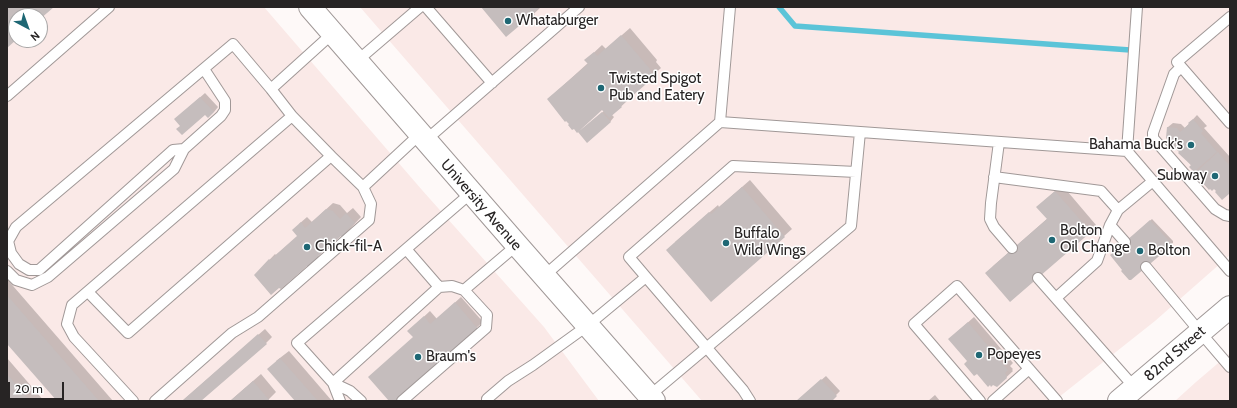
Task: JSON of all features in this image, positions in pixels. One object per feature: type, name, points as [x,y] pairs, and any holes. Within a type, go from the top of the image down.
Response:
[{"type":"main road","name":"University Avenue","points":[[312,8],[649,399]]},
{"type":"main road","name":"82nd Street","points":[[1127,394],[1230,306]]},
{"type":"lane","points":[[7,96],[109,7]]},
{"type":"lane","points":[[357,61],[420,7]]},
{"type":"lane","points":[[426,7],[492,83]]},
{"type":"lane","points":[[363,187],[423,137],[492,83],[579,7]]},
{"type":"lane","points":[[544,276],[720,122],[730,7]]},
{"type":"lane","points":[[1137,7],[1127,151],[1230,271]]},
{"type":"lane","points":[[1230,16],[1177,62],[1230,123]]},
{"type":"lane","points":[[271,89],[332,33]]},
{"type":"lane","points":[[155,401],[232,333],[258,317],[369,220],[371,204],[363,187],[292,116],[232,44],[16,227],[7,242],[11,253],[19,264],[29,270],[39,270],[173,150],[184,149]]},
{"type":"lane","points":[[1181,67],[1174,74],[1153,133],[1153,138],[1215,209],[1225,216],[1230,216]]},
{"type":"lane","points":[[7,271],[16,280],[32,285],[48,277],[174,169],[184,149],[221,116],[225,110],[225,101],[204,69]]},
{"type":"lane","points":[[133,401],[74,337],[67,324],[72,305],[292,116]]},
{"type":"lane","points":[[720,122],[1127,151]]},
{"type":"lane","points":[[649,399],[707,347],[851,226],[860,132]]},
{"type":"lane","points":[[999,142],[990,219],[994,227],[1012,248]]},
{"type":"lane","points":[[88,292],[128,333],[331,156]]},
{"type":"lane","points":[[750,401],[743,390],[707,347],[629,257],[733,166],[856,172]]},
{"type":"lane","points":[[994,177],[1101,191],[1118,210]]},
{"type":"lane","points":[[1056,298],[1097,261],[1110,225],[1118,210],[1153,181]]},
{"type":"lane","points":[[340,401],[333,383],[297,343],[471,193]]},
{"type":"lane","points":[[1110,225],[1124,242]]},
{"type":"lane","points":[[464,290],[516,245]]},
{"type":"lane","points":[[406,249],[439,287]]},
{"type":"lane","points":[[1146,268],[1230,367]]},
{"type":"lane","points":[[487,401],[487,399],[508,381],[533,366],[587,326],[646,277]]},
{"type":"lane","points":[[1038,278],[1056,298],[1127,394]]},
{"type":"lane","points":[[333,383],[439,287],[452,286],[464,290],[487,315],[486,328],[402,401]]},
{"type":"lane","points":[[980,401],[914,324],[957,286],[1057,401]]},
{"type":"lane","points":[[993,401],[1029,369]]},
{"type":"lane","points":[[333,383],[350,390],[361,401]]},
{"type":"shaded area","points":[[7,7],[264,7],[422,190],[544,327],[599,401],[7,401]]},
{"type":"shaded area","points":[[360,7],[1230,7],[1230,255],[1155,321],[1054,401],[702,401]]},
{"type":"shaded area","points":[[1230,353],[1230,401],[1175,401],[1196,382]]},
{"type":"building","points":[[7,7],[54,7],[48,12],[48,8],[8,8],[7,48]]},
{"type":"building","name":"Whataburger","points":[[481,7],[540,7],[533,13],[535,15],[526,22],[525,21],[506,37]]},
{"type":"building","name":"Twisted Spigot Pub and Eatery","points":[[621,35],[650,69],[649,70],[654,77],[609,118],[602,110],[577,133],[574,129],[572,130],[568,125],[569,124],[566,121],[565,122],[547,99],[588,64],[584,60],[594,52],[597,56]]},
{"type":"building","points":[[200,97],[214,112],[208,118],[205,115],[182,135],[176,129],[180,126],[174,119]]},
{"type":"building","points":[[602,112],[611,122],[587,143],[578,132]]},
{"type":"building","name":"Bahama Buck's","points":[[1193,119],[1203,131],[1201,133],[1217,152],[1194,172],[1189,167],[1191,165],[1178,153],[1179,152],[1175,148],[1173,149],[1166,138],[1167,127],[1177,128],[1180,132]]},
{"type":"building","name":"Subway","points":[[1218,152],[1230,166],[1230,195],[1229,194],[1222,200],[1214,189],[1212,191],[1210,189],[1209,190],[1201,181],[1203,180],[1196,172]]},
{"type":"building","name":"Buffalo Wild Wings","points":[[742,187],[785,237],[711,302],[666,250],[709,212],[711,214]]},
{"type":"building","name":"Bolton Oil Change","points":[[1055,191],[1091,232],[1010,302],[985,273],[1047,219],[1036,207]]},
{"type":"building","name":"Chick-fil-A","points":[[326,209],[333,211],[340,219],[346,213],[355,223],[342,237],[341,236],[318,256],[319,257],[308,267],[307,266],[281,289],[279,288],[271,295],[254,275],[269,259],[270,260],[297,236],[292,230],[301,222],[305,228]]},
{"type":"building","name":"Bolton","points":[[1150,220],[1171,243],[1171,246],[1131,280],[1129,280],[1110,255]]},
{"type":"building","points":[[7,295],[99,401],[57,401],[7,344]]},
{"type":"building","name":"Braum's","points":[[455,302],[478,329],[395,401],[389,401],[368,377],[413,337],[407,331],[424,316],[430,324]]},
{"type":"building","name":"Popeyes","points":[[968,322],[1008,370],[1005,373],[1007,378],[997,387],[993,385],[991,387],[990,385],[988,387],[977,374],[974,376],[964,364],[967,361],[948,339]]},
{"type":"building","points":[[258,334],[267,344],[201,401],[182,401]]},
{"type":"building","points":[[280,358],[318,401],[295,401],[267,369]]},
{"type":"building","points":[[7,374],[30,401],[7,401]]},
{"type":"building","points":[[821,379],[837,396],[832,401],[796,401]]},
{"type":"building","points":[[253,381],[270,401],[230,401]]},
{"type":"waterway","points":[[779,7],[795,26],[1130,50]]},
{"type":"place","name":"Whataburger","points":[[508,21]]},
{"type":"place","name":"Twisted Spigot Pub and Eatery","points":[[601,88]]},
{"type":"place","name":"Bahama Buck's","points":[[1191,145]]},
{"type":"place","name":"Subway","points":[[1215,176]]},
{"type":"place","name":"Bolton Oil Change","points":[[1052,240]]},
{"type":"place","name":"Buffalo Wild Wings","points":[[726,243]]},
{"type":"place","name":"Chick-fil-A","points":[[307,247]]},
{"type":"place","name":"Bolton","points":[[1140,251]]},
{"type":"place","name":"Popeyes","points":[[979,355]]},
{"type":"place","name":"Braum's","points":[[418,357]]}]
